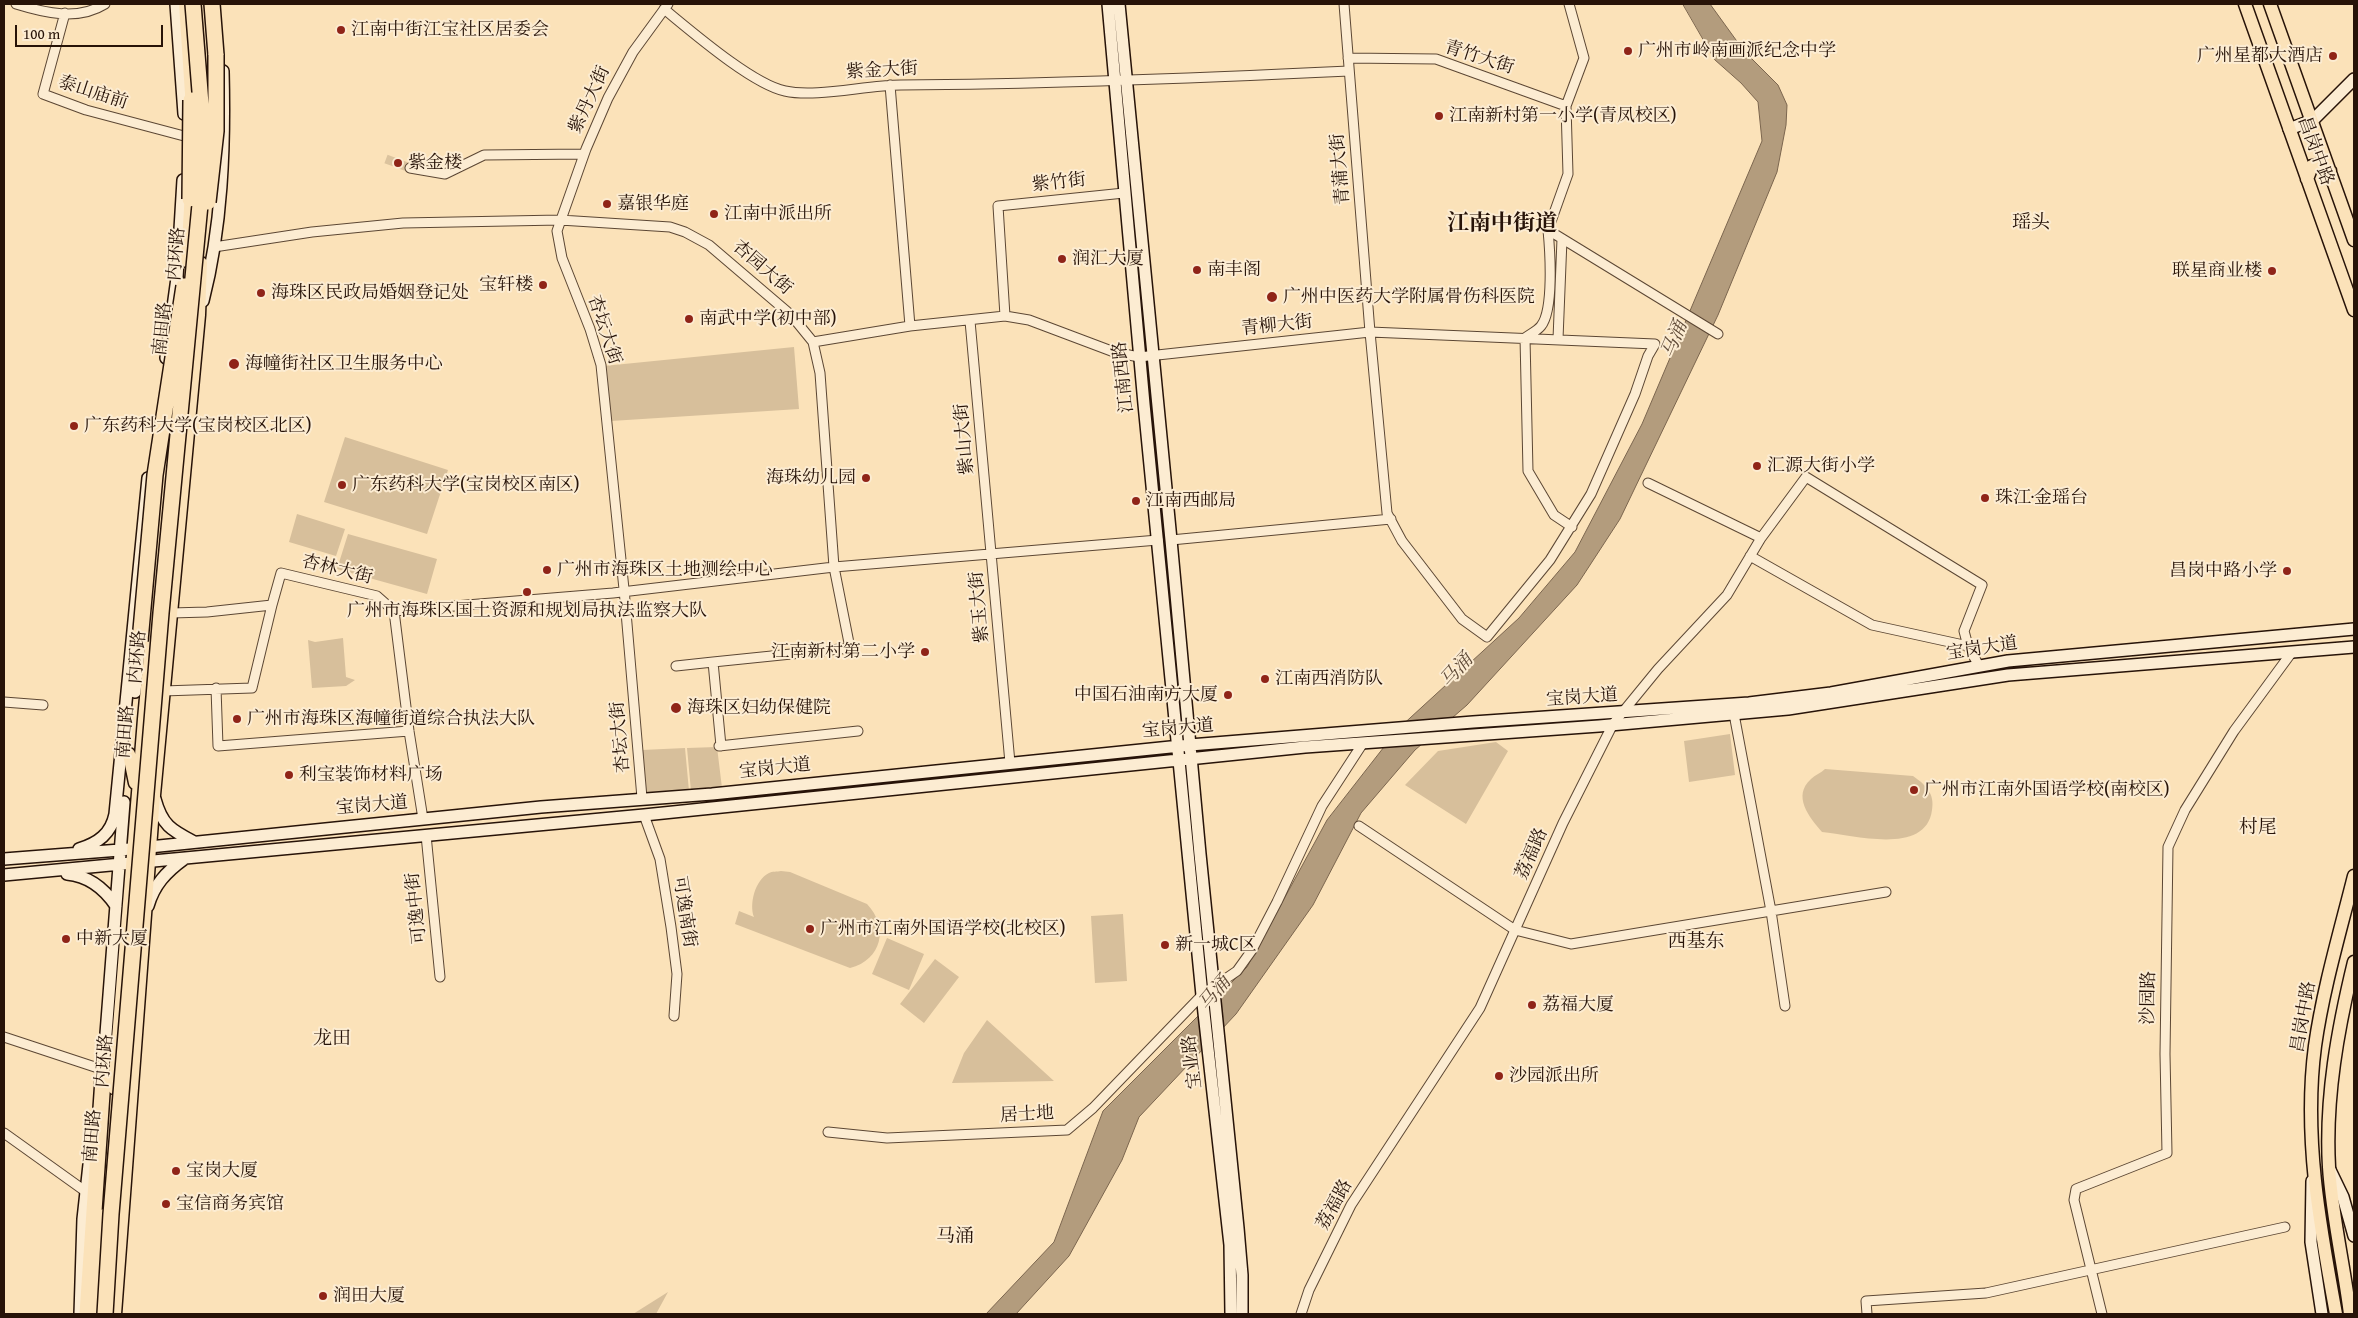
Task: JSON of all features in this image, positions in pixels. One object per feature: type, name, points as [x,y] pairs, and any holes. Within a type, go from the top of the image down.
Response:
[{"type":"highway","name":"内环路","points":[[97,1314],[152,620],[186,275],[192,114],[184,4]]},
{"type":"highway","name":"内环路","points":[[105,1314],[115,1166],[161,613],[201,194],[203,129],[193,4]]},
{"type":"highway","points":[[190,319],[214,157],[216,55],[212,4]]},
{"type":"highway","points":[[140,641],[155,468],[186,275]]},
{"type":"highway","points":[[86,1314],[103,1075]]},
{"type":"main road","points":[[174,341],[176,278],[187,184],[180,43],[176,4]]},
{"type":"main road","name":"南田路","points":[[97,1314],[121,1005],[122,980],[118,956],[127,850],[138,798],[162,518],[170,368],[174,341],[190,319],[187,184],[192,106],[184,4]]},
{"type":"main road","name":"南田路","points":[[116,1314],[148,862],[171,613],[190,319],[206,187],[207,105],[200,4]]},
{"type":"main road","points":[[190,319],[214,247],[219,199],[223,133],[223,55],[219,4]]},
{"type":"main road","name":"江南西路","points":[[1108,4],[1122,82],[1124,193],[1139,357],[1158,540],[1184,746]]},
{"type":"main road","points":[[1118,4],[1122,82],[1153,356],[1171,540],[1184,746]]},
{"type":"main road","name":"昌岗中路","points":[[2245,4],[2354,310]]},
{"type":"main road","name":"昌岗中路","points":[[2270,4],[2313,120],[2354,240]]},
{"type":"main road","points":[[180,43],[190,71]]},
{"type":"main road","points":[[206,79],[223,55]]},
{"type":"main road","points":[[2289,130],[2313,120],[2354,79]]},
{"type":"main road","points":[[192,106],[207,105],[223,80]]},
{"type":"main road","points":[[2307,179],[2312,166],[2322,164],[2330,171]]},
{"type":"main road","points":[[187,184],[206,187],[214,192],[219,199]]},
{"type":"main road","points":[[58,854],[89,846],[104,837],[114,822],[143,516],[161,395],[170,368]]},
{"type":"main road","points":[[143,516],[162,518]]},
{"type":"main road","name":"宝岗大道","points":[[4,875],[644,816],[1185,759],[1304,742],[1473,722],[1624,713],[1793,699],[2008,661],[2354,629]]},
{"type":"main road","points":[[127,850],[129,754],[140,641]]},
{"type":"main road","name":"宝岗大道","points":[[4,859],[127,850],[642,798],[712,794],[1010,762],[1184,746],[1304,742],[1363,743],[1734,714],[1846,701],[2008,675],[2354,647]]},
{"type":"main road","name":"宝业路","points":[[1184,746],[1210,992],[1230,1245],[1231,1314]]},
{"type":"main road","points":[[117,798],[129,754]]},
{"type":"main road","points":[[129,754],[138,798]]},
{"type":"main road","points":[[154,795],[163,821],[176,833],[196,842]]},
{"type":"main road","points":[[642,798],[644,816]]},
{"type":"main road","points":[[144,918],[156,885],[166,873],[185,858]]},
{"type":"main road","points":[[80,1314],[85,1191],[92,1134],[103,1075],[118,956],[114,930],[116,906],[126,865]]},
{"type":"main road","points":[[48,872],[72,874],[92,882],[105,891],[116,906]]},
{"type":"main road","name":"昌岗中路","points":[[2336,1314],[2313,1167],[2312,1077],[2323,1004],[2354,876]]},
{"type":"main road","points":[[2350,1314],[2329,1169],[2334,1066],[2354,962]]},
{"type":"main road","points":[[106,1045],[121,1005]]},
{"type":"main road","points":[[103,1075],[118,1038]]},
{"type":"main road","name":"宝业路","points":[[1214,1051],[1238,1228],[1242,1275],[1242,1314]]},
{"type":"main road","points":[[2313,1167],[2310,1196],[2311,1242],[2322,1314]]},
{"type":"main road","points":[[2329,1169],[2343,1197],[2354,1236]]},
{"type":"main road","points":[[2347,1288],[2354,1313]]},
{"type":"main road","points":[[98,1296],[116,1297]]},
{"type":"street","points":[[16,4],[46,13],[93,12],[105,4]]},
{"type":"street","name":"青蒲大街","points":[[1344,4],[1370,332],[1387,513],[1402,541],[1462,619],[1487,637],[1550,560],[1572,527]]},
{"type":"street","points":[[1569,4],[1584,58],[1566,106],[1568,174],[1548,230],[1551,263],[1547,310],[1541,326],[1525,338],[1528,471],[1554,515],[1572,527]]},
{"type":"street","name":"紫金大街","points":[[666,6],[710,46],[765,84],[783,91],[802,93],[890,85],[1122,82]]},
{"type":"street","name":"紫丹大街","points":[[560,220],[584,154],[621,74],[633,52],[666,6]]},
{"type":"street","name":"泰山庙前","points":[[65,13],[43,94],[86,110],[184,136]]},
{"type":"street","name":"青竹大街","points":[[1348,58],[1436,59],[1566,106]]},
{"type":"street","points":[[1122,82],[1349,71]]},
{"type":"street","points":[[890,85],[910,326]]},
{"type":"street","points":[[410,168],[445,174],[484,155],[584,154]]},
{"type":"street","name":"紫竹街","points":[[1005,316],[998,206],[1124,193]]},
{"type":"street","points":[[214,247],[312,232],[403,223],[560,220]]},
{"type":"street","name":"杏园大街","points":[[560,220],[663,227],[685,232],[710,245],[751,279],[791,315],[813,342]]},
{"type":"street","name":"杏坛大街","points":[[560,220],[557,240],[562,258],[590,329],[600,365],[624,592],[642,798]]},
{"type":"street","points":[[1548,230],[1718,334]]},
{"type":"street","points":[[1558,339],[1562,239]]},
{"type":"street","points":[[676,666],[850,648],[834,567],[820,373],[813,342],[910,326],[1005,316],[1029,320],[1114,352],[1139,357],[1153,356]]},
{"type":"street","name":"紫山大街","points":[[970,321],[991,554]]},
{"type":"street","name":"青柳大街","points":[[1153,356],[1370,332],[1655,344],[1591,494],[1572,527]]},
{"type":"street","name":"荔福路","points":[[1301,1314],[1309,1290],[1351,1204],[1480,1008],[1563,823],[1613,724],[1624,713],[1658,669],[1727,595],[1761,538],[1806,476],[1982,585],[1964,630],[1968,646]]},
{"type":"street","points":[[1648,483],[1761,538]]},
{"type":"street","points":[[1171,540],[1390,519]]},
{"type":"street","name":"紫玉大街","points":[[1010,762],[991,554],[1158,540]]},
{"type":"street","points":[[423,819],[409,731],[394,611],[624,592],[834,567],[991,554]]},
{"type":"street","points":[[1750,556],[1872,625],[1968,646],[1978,666]]},
{"type":"street","name":"杏林大街","points":[[272,605],[281,573],[377,596],[394,611]]},
{"type":"street","points":[[163,691],[252,688],[272,605],[207,612],[171,613]]},
{"type":"street","name":"沙园路","points":[[2102,1314],[2074,1200],[2076,1189],[2167,1153],[2165,1054],[2168,847],[2186,810],[2234,731],[2292,652]]},
{"type":"street","points":[[713,662],[720,746],[858,731]]},
{"type":"street","points":[[216,688],[218,746],[409,731]]},
{"type":"street","points":[[4,702],[43,705]]},
{"type":"street","points":[[1734,714],[1771,911],[1785,1006]]},
{"type":"street","name":"居士地","points":[[828,1132],[886,1138],[1067,1130],[1093,1108],[1210,992],[1237,971],[1252,950],[1277,902],[1322,806],[1363,743]]},
{"type":"street","name":"可逸南街","points":[[644,816],[660,859],[672,927],[677,974],[674,1016]]},
{"type":"street","points":[[1359,826],[1515,930],[1571,944],[1886,892]]},
{"type":"street","name":"可逸中街","points":[[426,835],[440,977]]},
{"type":"street","points":[[4,1037],[103,1075]]},
{"type":"street","points":[[4,1133],[85,1191]]},
{"type":"street","points":[[1867,1314],[1866,1301],[1986,1293],[2285,1227]]},
{"type":"shaded area","points":[[1683,4],[1710,4],[1744,51],[1778,85],[1787,105],[1786,125],[1777,172],[1718,315],[1620,519],[1577,585],[1467,705],[1415,750],[1361,813],[1313,905],[1236,1014],[1139,1117],[1122,1160],[1069,1256],[1016,1314],[986,1314],[1054,1242],[1103,1111],[1247,967],[1327,820],[1398,729],[1519,618],[1575,552],[1642,424],[1762,141],[1758,102],[1741,83],[1715,60]]},
{"type":"shaded area","points":[[794,347],[799,409],[611,421],[604,366]]},
{"type":"shaded area","points":[[345,437],[448,470],[427,534],[324,502]]},
{"type":"shaded area","points":[[297,514],[345,529],[336,556],[289,542]]},
{"type":"shaded area","points":[[348,534],[437,559],[427,594],[337,569]]},
{"type":"shaded area","points":[[343,638],[346,677],[355,680],[346,686],[312,688],[308,640],[315,642]]},
{"type":"shaded area","points":[[1730,734],[1735,775],[1689,782],[1684,741]]},
{"type":"shaded area","points":[[1496,742],[1508,751],[1466,824],[1405,785],[1438,751]]},
{"type":"shaded area","points":[[717,747],[722,788],[691,791],[687,748]]},
{"type":"shaded area","points":[[685,748],[689,791],[646,794],[642,750]]},
{"type":"shaded area","points":[[1825,769],[1913,776],[1926,786],[1931,795],[1933,804],[1927,824],[1917,833],[1903,838],[1869,838],[1822,832],[1804,806],[1803,792],[1811,779]]},
{"type":"shaded area","points":[[770,872],[790,872],[867,904],[874,913],[880,932],[879,942],[869,958],[861,964],[850,968],[735,924],[739,911],[754,917],[752,906],[754,893],[760,881]]},
{"type":"shaded area","points":[[1123,914],[1127,981],[1095,983],[1091,916]]},
{"type":"shaded area","points":[[887,938],[924,954],[909,990],[872,974]]},
{"type":"shaded area","points":[[935,959],[959,977],[924,1023],[900,1004]]},
{"type":"shaded area","points":[[987,1020],[1054,1081],[952,1083],[964,1053]]},
{"type":"shaded area","points":[[668,1292],[656,1314],[633,1314]]},
{"type":"tunnel","points":[[386,159],[410,168]]},
{"type":"tunnel","points":[[1138,276],[1183,726]]},
{"type":"place","name":"江南中街江宝社区居委会","points":[[341,30]]},
{"type":"place","name":"广州市岭南画派纪念中学","points":[[1628,51]]},
{"type":"place","name":"广州星都大酒店","points":[[2333,56]]},
{"type":"place","name":"江南新村第一小学(青凤校区)","points":[[1439,116]]},
{"type":"place","name":"紫金楼","points":[[398,163]]},
{"type":"place","name":"嘉银华庭","points":[[607,204]]},
{"type":"place","name":"江南中派出所","points":[[714,214]]},
{"type":"place","name":"润汇大厦","points":[[1062,259]]},
{"type":"place","name":"南丰阁","points":[[1197,270]]},
{"type":"place","name":"联星商业楼","points":[[2272,271]]},
{"type":"place","name":"宝轩楼","points":[[543,285]]},
{"type":"place","name":"海珠区民政局婚姻登记处","points":[[261,293]]},
{"type":"place","name":"广州中医药大学附属骨伤科医院","points":[[1272,297]]},
{"type":"place","name":"南武中学(初中部)","points":[[689,319]]},
{"type":"place","name":"海幢街社区卫生服务中心","points":[[234,364]]},
{"type":"place","name":"广东药科大学(宝岗校区北区)","points":[[74,426]]},
{"type":"place","name":"汇源大街小学","points":[[1757,466]]},
{"type":"place","name":"海珠幼儿园","points":[[866,478]]},
{"type":"place","name":"广东药科大学(宝岗校区南区)","points":[[342,485]]},
{"type":"place","name":"珠江·金瑶台","points":[[1985,498]]},
{"type":"place","name":"江南西邮局","points":[[1136,501]]},
{"type":"place","name":"广州市海珠区土地测绘中心","points":[[547,570]]},
{"type":"place","name":"昌岗中路小学","points":[[2287,571]]},
{"type":"place","name":"广州市海珠区国土资源和规划局执法监察大队","points":[[527,592]]},
{"type":"place","name":"江南新村第二小学","points":[[925,652]]},
{"type":"place","name":"江南西消防队","points":[[1265,679]]},
{"type":"place","name":"中国石油南方大厦","points":[[1228,695]]},
{"type":"place","name":"海珠区妇幼保健院","points":[[676,708]]},
{"type":"place","name":"广州市海珠区海幢街道综合执法大队","points":[[237,719]]},
{"type":"place","name":"利宝装饰材料广场","points":[[289,775]]},
{"type":"place","name":"广州市江南外国语学校(南校区)","points":[[1914,790]]},
{"type":"place","name":"广州市江南外国语学校(北校区)","points":[[810,929]]},
{"type":"place","name":"中新大厦","points":[[66,939]]},
{"type":"place","name":"新一城C区","points":[[1165,945]]},
{"type":"place","name":"荔福大厦","points":[[1532,1005]]},
{"type":"place","name":"沙园派出所","points":[[1499,1076]]},
{"type":"place","name":"宝岗大厦","points":[[176,1171]]},
{"type":"place","name":"宝信商务宾馆","points":[[166,1204]]},
{"type":"place","name":"润田大厦","points":[[323,1296]]},
{"type":"district","name":"瑶头","points":[[2031,223]]},
{"type":"district","name":"江南中街道","points":[[1502,224]]},
{"type":"district","name":"村尾","points":[[2258,828]]},
{"type":"district","name":"西基东","points":[[1696,942]]},
{"type":"district","name":"龙田","points":[[332,1039]]},
{"type":"district","name":"马涌","points":[[955,1237]]}]
